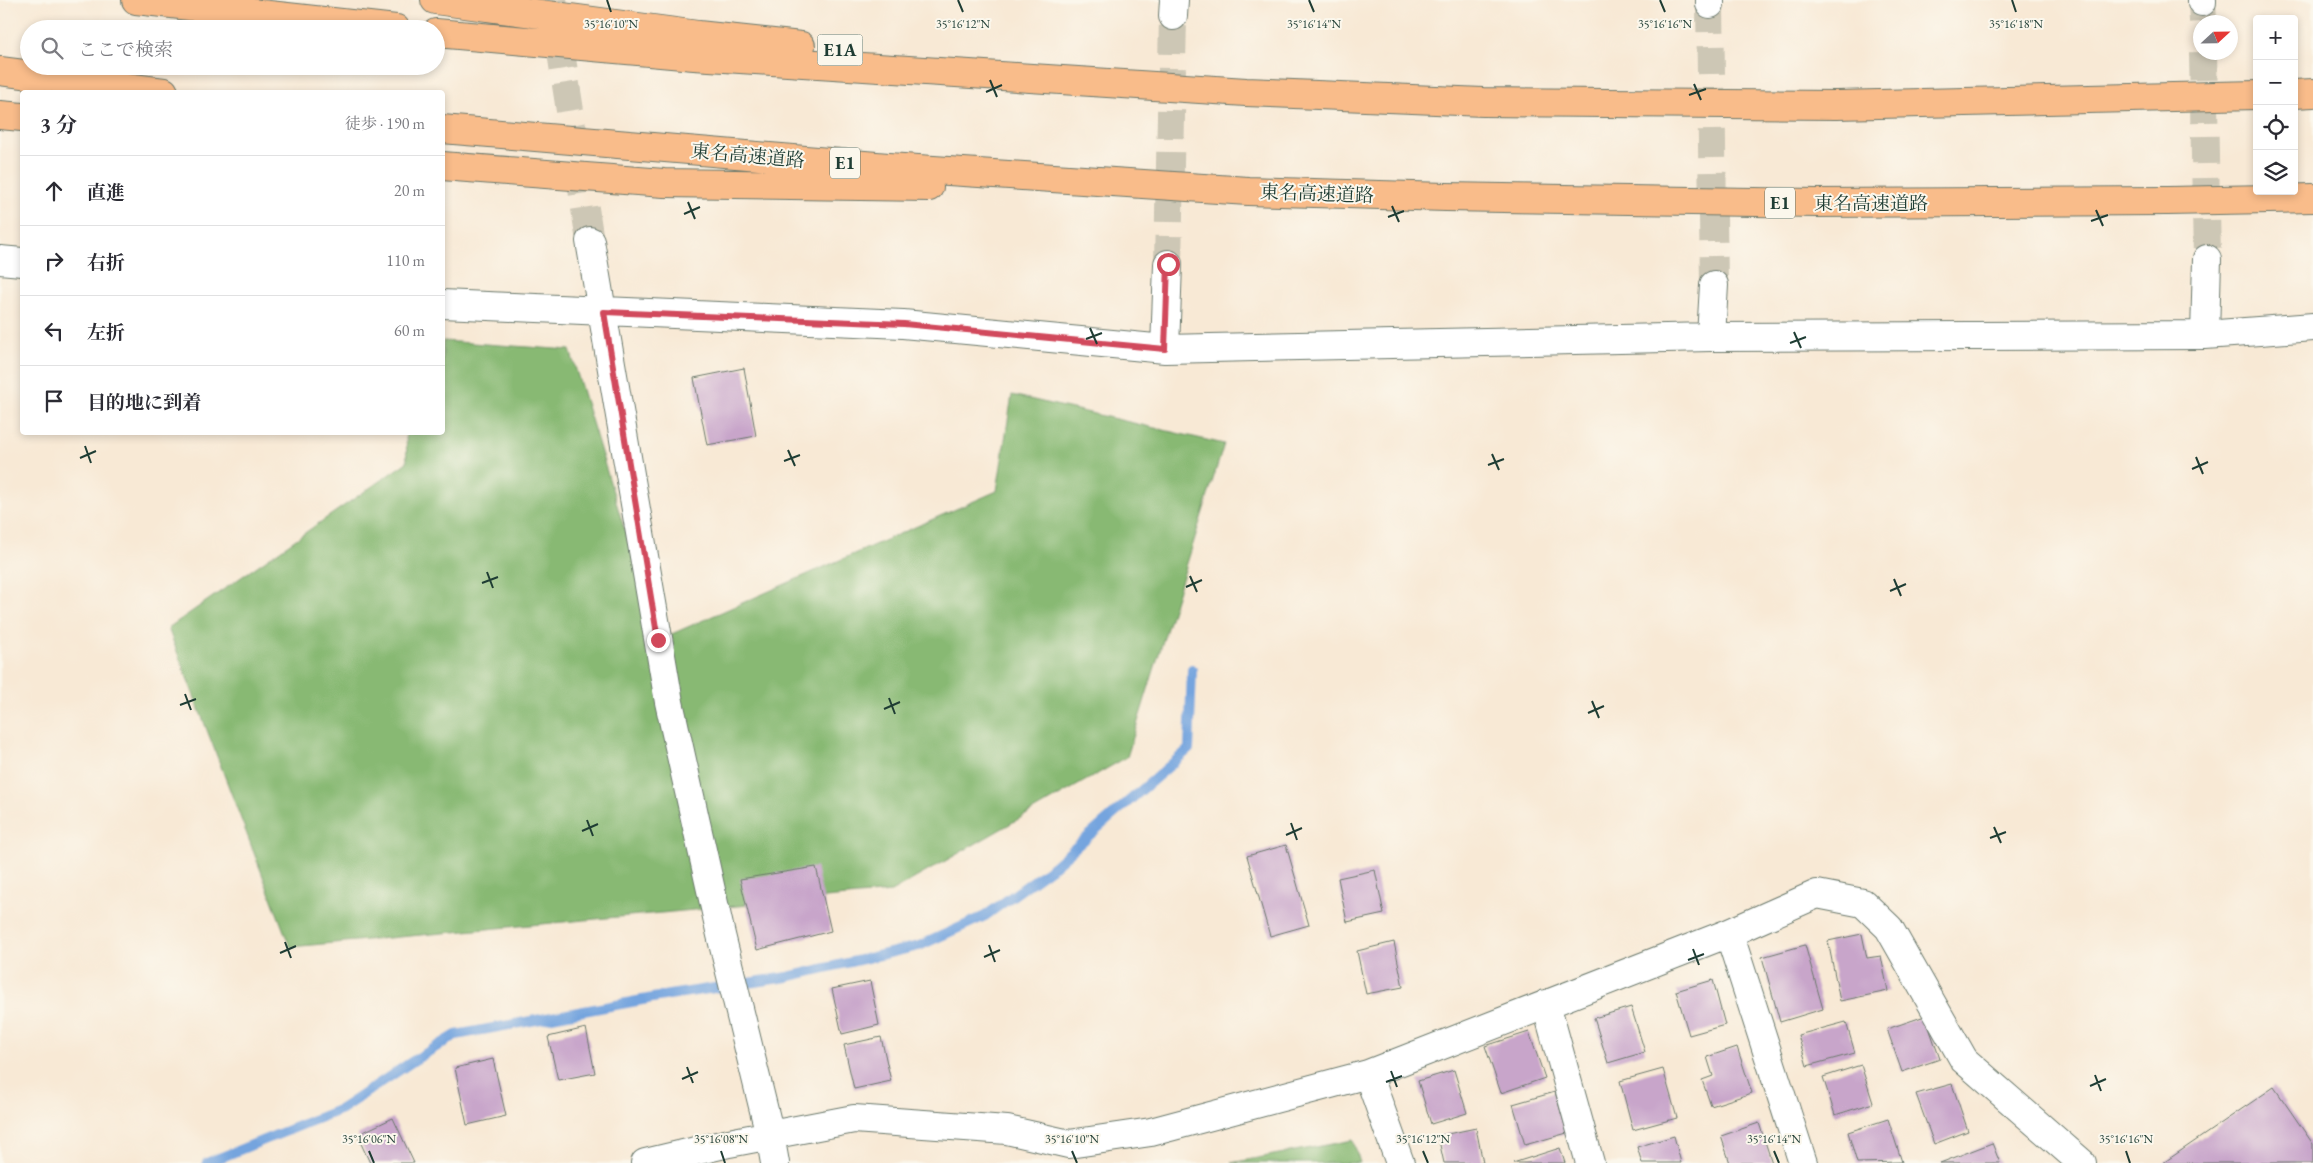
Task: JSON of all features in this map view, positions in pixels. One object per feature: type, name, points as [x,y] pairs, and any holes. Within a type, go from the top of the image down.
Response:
[{"type":"highway","points":[[136,0],[315,20]]},
{"type":"highway","name":"E1A","points":[[435,0],[708,36],[1246,92]]},
{"type":"highway","points":[[445,34],[694,56],[1246,92],[1483,102],[1826,105],[2253,95]]},
{"type":"highway","points":[[0,71],[20,74]]},
{"type":"highway","points":[[31,75],[148,90]]},
{"type":"highway","points":[[2298,94],[2313,93]]},
{"type":"highway","points":[[0,114],[20,117]]},
{"type":"highway","name":"東名高速道路","points":[[445,129],[868,165],[1248,191],[1446,197],[1816,203],[2168,201],[2313,198]]},
{"type":"highway","points":[[445,166],[664,183],[1248,191]]},
{"type":"street","points":[[590,241],[604,312],[669,702],[721,935],[770,1135],[775,1163]]},
{"type":"street","points":[[2205,334],[2207,259]]},
{"type":"street","points":[[0,260],[20,262]]},
{"type":"street","points":[[1165,349],[1168,264]]},
{"type":"street","points":[[1711,337],[1714,285]]},
{"type":"street","points":[[445,304],[904,324],[1165,349],[1711,337],[2205,334],[2313,327]]},
{"type":"street","points":[[645,1163],[727,1153],[770,1135],[854,1119],[1007,1130],[1069,1144],[1151,1132],[1368,1074],[1729,933],[1817,894],[1864,903],[1889,928],[1964,1060],[2082,1163]]},
{"type":"street","points":[[1729,933],[1803,1163]]},
{"type":"street","points":[[1546,1004],[1590,1163]]},
{"type":"street","points":[[1368,1074],[1400,1163]]},
{"type":"green space","points":[[445,341],[570,350],[658,640],[997,491],[1012,395],[1224,444],[1127,757],[891,892],[290,947],[168,628],[407,462],[406,435],[445,435]]},
{"type":"green space","points":[[1353,1140],[1360,1163],[1231,1163]]},
{"type":"building","points":[[744,368],[756,436],[707,445],[694,378]]},
{"type":"building","points":[[1286,845],[1309,925],[1270,936],[1247,856]]},
{"type":"building","points":[[816,867],[831,931],[757,950],[740,879]]},
{"type":"building","points":[[1375,870],[1384,914],[1347,922],[1338,878]]},
{"type":"building","points":[[1862,934],[1867,958],[1881,956],[1888,991],[1840,1001],[1828,941]]},
{"type":"building","points":[[1394,942],[1403,987],[1366,994],[1357,951]]},
{"type":"building","points":[[1805,945],[1823,1009],[1780,1022],[1762,957]]},
{"type":"building","points":[[1713,980],[1725,1025],[1689,1035],[1676,991]]},
{"type":"building","points":[[870,981],[879,1025],[842,1034],[832,989]]},
{"type":"building","points":[[1631,1007],[1645,1052],[1608,1063],[1594,1018]]},
{"type":"building","points":[[1925,1016],[1940,1059],[1902,1072],[1887,1029]]},
{"type":"building","points":[[1846,1022],[1855,1053],[1807,1066],[1798,1035]]},
{"type":"building","points":[[586,1028],[595,1073],[558,1080],[548,1037]]},
{"type":"building","points":[[1529,1032],[1545,1078],[1501,1093],[1485,1046]]},
{"type":"building","points":[[881,1037],[891,1081],[854,1089],[844,1045]]},
{"type":"building","points":[[1737,1047],[1752,1093],[1711,1106],[1702,1080],[1713,1076],[1707,1057]]},
{"type":"building","points":[[493,1059],[506,1116],[467,1125],[455,1068]]},
{"type":"building","points":[[1861,1065],[1873,1103],[1835,1115],[1823,1077]]},
{"type":"building","points":[[1663,1069],[1677,1118],[1633,1130],[1620,1081]]},
{"type":"building","points":[[1454,1070],[1467,1113],[1431,1124],[1418,1081]]},
{"type":"building","points":[[1952,1084],[1968,1131],[1934,1144],[1916,1094]]},
{"type":"building","points":[[2274,1087],[2313,1144],[2313,1163],[2163,1163]]},
{"type":"building","points":[[1555,1092],[1567,1133],[1525,1145],[1513,1104]]},
{"type":"building","points":[[393,1118],[414,1163],[370,1163],[357,1135]]},
{"type":"building","points":[[1888,1119],[1902,1162],[1857,1163],[1848,1132]]},
{"type":"building","points":[[1759,1123],[1772,1163],[1730,1163],[1721,1136]]},
{"type":"building","points":[[1476,1128],[1483,1163],[1444,1163],[1438,1136]]},
{"type":"building","points":[[1674,1136],[1681,1163],[1642,1163],[1637,1147]]},
{"type":"building","points":[[1992,1143],[2000,1163],[1940,1163]]},
{"type":"building","points":[[1560,1148],[1565,1163],[1513,1163]]},
{"type":"waterway","points":[[207,1163],[341,1109],[456,1035],[669,995],[787,977],[919,946],[985,916],[1054,866],[1189,749],[1192,670]]},
{"type":"tunnel","points":[[553,0],[590,241]]},
{"type":"tunnel","points":[[2202,2],[2203,15]]},
{"type":"tunnel","points":[[1710,4],[1714,285]]},
{"type":"tunnel","points":[[1168,264],[1173,16]]},
{"type":"tunnel","points":[[2203,60],[2207,259]]},
{"type":"route","points":[[658,640],[604,312],[904,324],[1165,349],[1168,264]]}]
